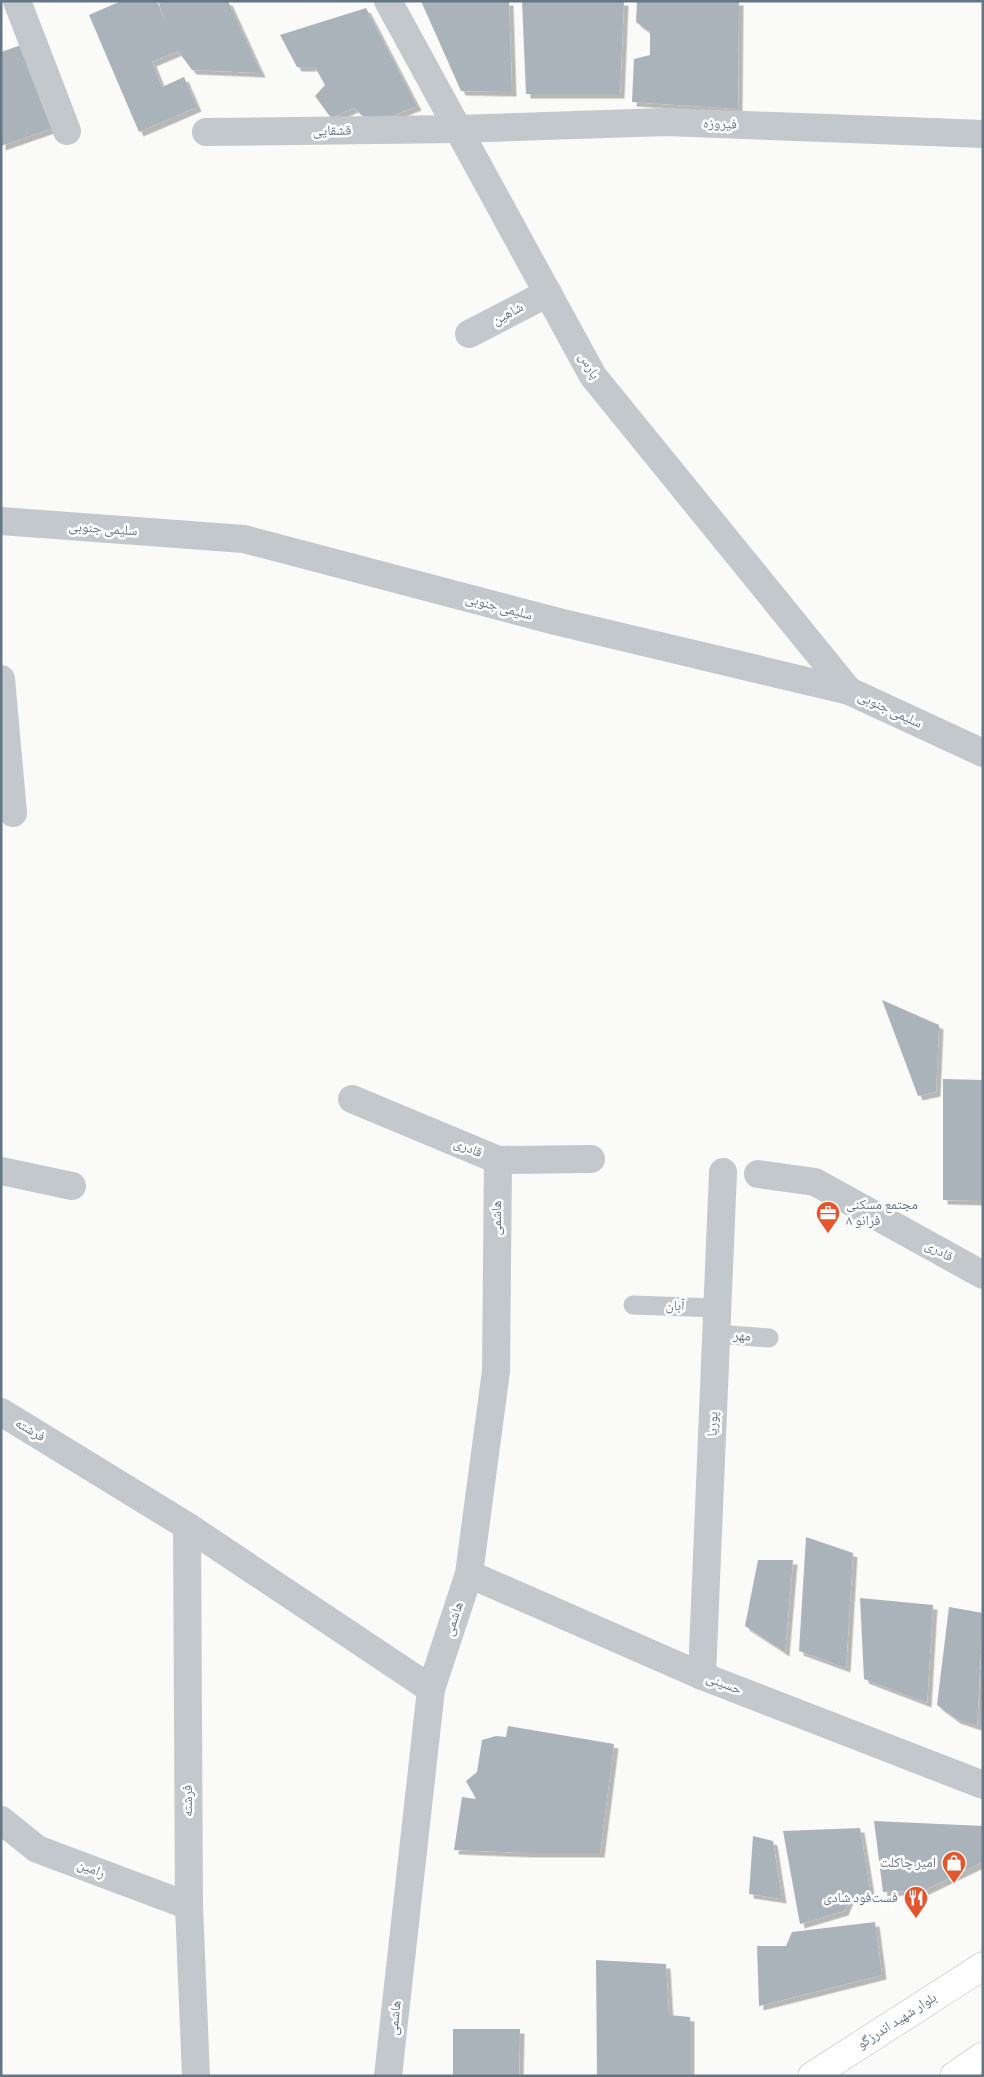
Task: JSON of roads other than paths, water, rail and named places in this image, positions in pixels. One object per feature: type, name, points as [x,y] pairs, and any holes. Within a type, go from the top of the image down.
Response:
[{"type":"main road","name":"بلوار شهید اندرزگو","points":[[812,2076],[983,1966]]},
{"type":"main road","points":[[954,2076],[983,2056]]},
{"type":"street","points":[[17,1],[67,131]]},
{"type":"street","name":"پارس","points":[[388,1],[594,376],[849,691]]},
{"type":"street","name":"فیروزه","points":[[458,129],[666,122],[983,134]]},
{"type":"street","name":"قشقایی","points":[[206,132],[458,129]]},
{"type":"street","name":"شاهین","points":[[469,334],[548,293]]},
{"type":"street","name":"سلیمی جنوبی","points":[[1,521],[244,539],[555,621],[849,691],[983,753]]},
{"type":"street","points":[[1,679],[13,813]]},
{"type":"street","name":"قادری","points":[[352,1099],[498,1160],[591,1159]]},
{"type":"street","name":"هاشمی","points":[[388,2076],[431,1689],[469,1574],[496,1370],[498,1160]]},
{"type":"street","points":[[1,1171],[72,1186]]},
{"type":"street","name":"پوریا","points":[[702,1676],[723,1172]]},
{"type":"street","name":"قادری","points":[[758,1174],[815,1182],[983,1276]]},
{"type":"street","name":"فرشته","points":[[1,1412],[187,1526],[431,1689]]},
{"type":"street","name":"فرشته","points":[[187,1526],[189,1906],[196,2076]]},
{"type":"street","name":"حسینی","points":[[469,1574],[702,1676],[983,1785]]},
{"type":"street","name":"رامین","points":[[1,1820],[37,1849],[189,1906]]},
{"type":"lane","name":"آبان","points":[[633,1304],[717,1321]]},
{"type":"lane","name":"مهر","points":[[717,1321],[768,1338]]},
{"type":"place","name":"مجتمع مسکنی فرانو ۸","points":[[828,1234]]},
{"type":"place","name":"امیر چاکلت","points":[[954,1884]]},
{"type":"place","name":"فست‌فود شادی","points":[[916,1919]]}]
